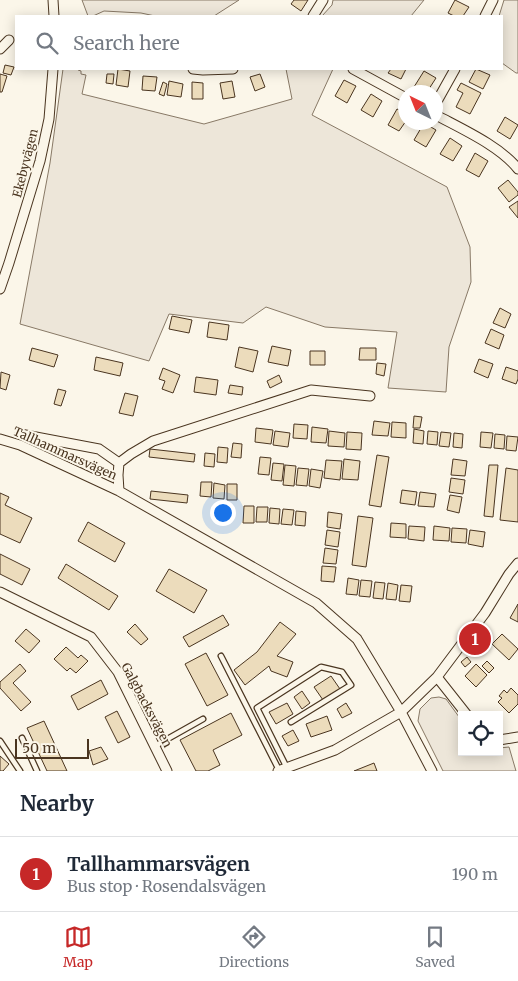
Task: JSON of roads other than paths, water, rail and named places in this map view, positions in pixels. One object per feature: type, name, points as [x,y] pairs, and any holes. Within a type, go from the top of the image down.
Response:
[{"type":"street","points":[[53,0],[54,15]]},
{"type":"street","points":[[314,15],[322,0]]},
{"type":"street","points":[[486,15],[493,0]]},
{"type":"street","points":[[3,49],[9,40]]},
{"type":"street","name":"Ekebyvägen","points":[[0,289],[40,161],[49,119],[53,70]]},
{"type":"street","points":[[355,70],[398,94]]},
{"type":"street","points":[[443,90],[454,70]]},
{"type":"street","points":[[443,119],[478,137],[517,167]]},
{"type":"street","points":[[0,260],[9,263]]},
{"type":"street","name":"Tallhammarsvägen","points":[[119,491],[119,464],[131,454],[153,441],[311,390],[370,396]]},
{"type":"street","points":[[20,434],[99,449],[119,464]]},
{"type":"street","name":"Tallhammarsvägen","points":[[0,439],[20,445],[119,491],[316,604],[357,639],[401,712],[432,771]]},
{"type":"street","points":[[281,770],[335,750],[401,712],[437,676],[485,613],[518,563]]},
{"type":"street","name":"Galgbacksvägen","points":[[0,592],[91,637],[118,672],[167,771]]},
{"type":"street","points":[[437,676],[464,711]]},
{"type":"street","points":[[503,739],[518,737]]},
{"type":"lane","points":[[221,656],[281,770]]},
{"type":"lane","points":[[281,770],[257,708],[321,667],[342,672],[351,685],[292,722]]},
{"type":"lane","points":[[155,746],[203,719]]},
{"type":"lane","points":[[22,738],[36,771]]},
{"type":"lane","points":[[0,741],[20,771]]},
{"type":"place","name":"Tallhammarsvägen","points":[[475,639]]}]
